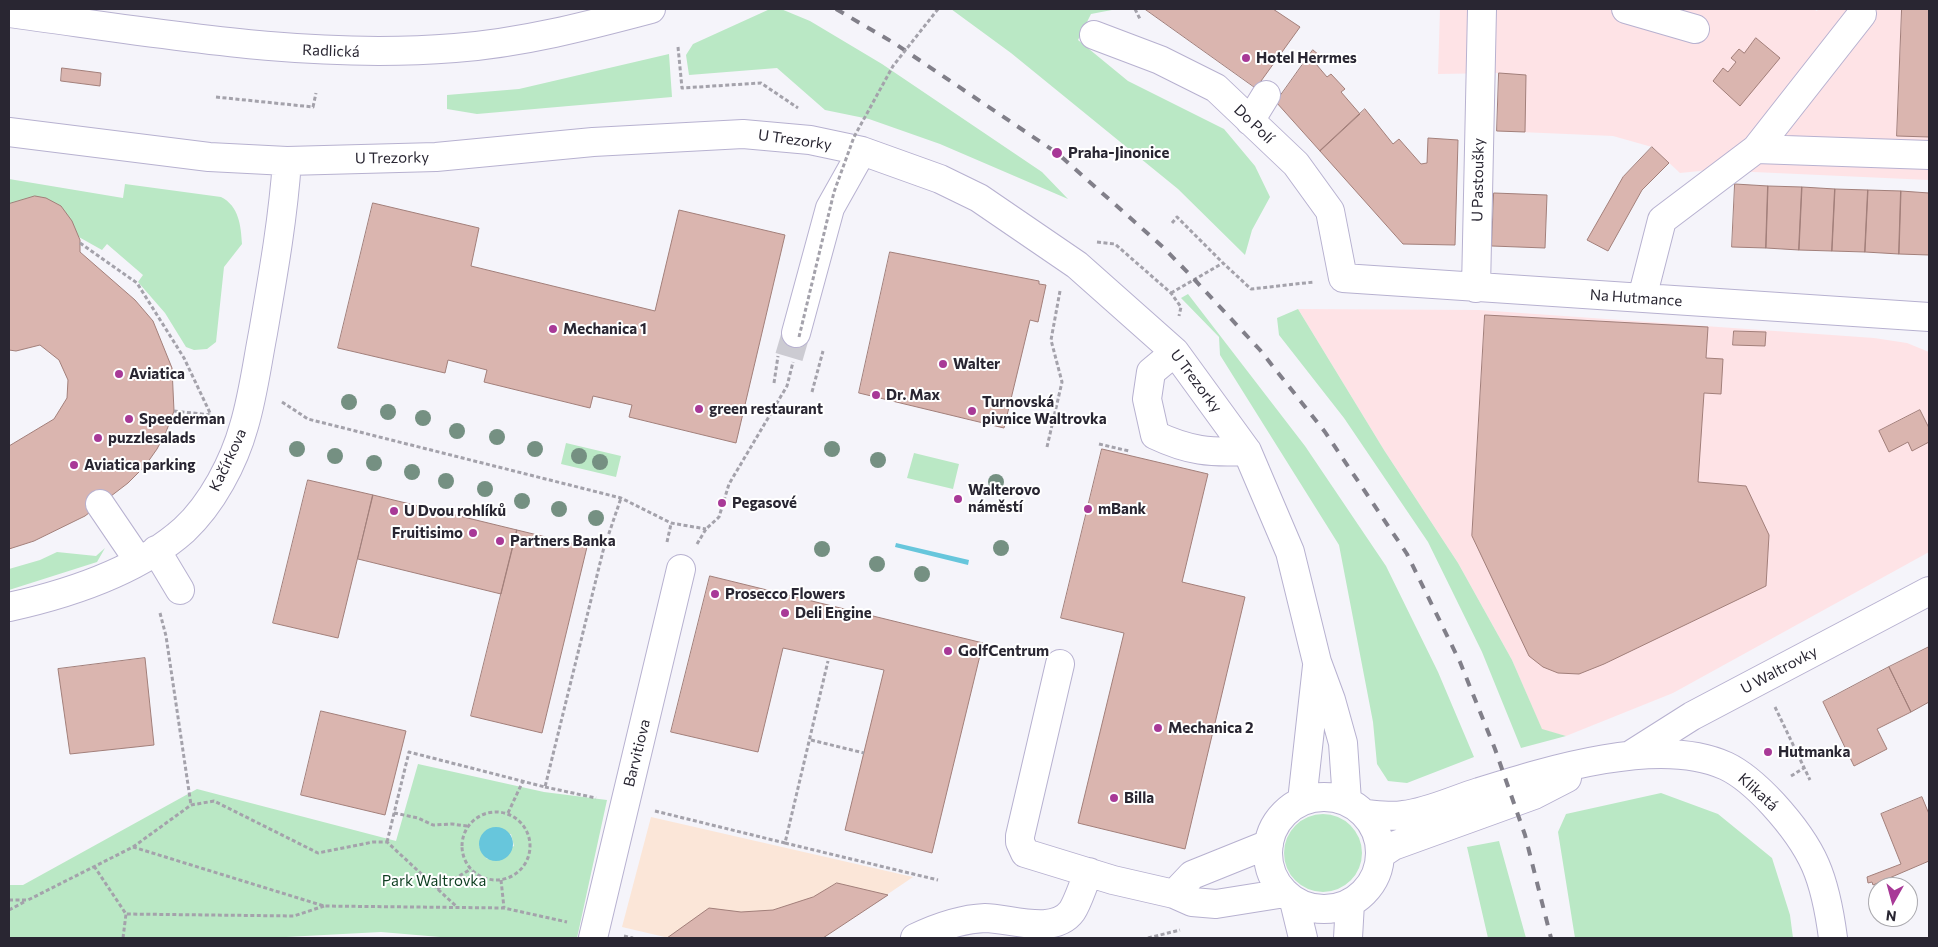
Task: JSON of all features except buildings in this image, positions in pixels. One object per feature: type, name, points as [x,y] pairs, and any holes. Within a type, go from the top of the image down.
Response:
[{"type":"street","name":"Radlická","points":[[9,13],[285,49],[371,52],[457,48],[514,41],[591,25],[651,9]]},
{"type":"street","name":"U Pastoušky","points":[[1476,288],[1482,9]]},
{"type":"street","points":[[1626,9],[1695,29]]},
{"type":"street","points":[[1642,298],[1662,220],[1756,149],[1862,14]]},
{"type":"street","name":"Do Polí","points":[[1094,35],[1160,60],[1216,88],[1296,164],[1330,211],[1343,278]]},
{"type":"street","points":[[1250,121],[1266,95]]},
{"type":"street","name":"U Trezorky","points":[[9,132],[209,157],[287,160],[436,157],[593,142],[743,134],[810,140],[862,151],[940,179],[979,198],[1013,219],[1077,264],[1176,352],[1247,451],[1290,552],[1317,662],[1343,743],[1357,808]]},
{"type":"street","points":[[1756,149],[1929,155]]},
{"type":"street","points":[[797,342],[830,208],[862,151]]},
{"type":"street","name":"Kačírkova","points":[[9,607],[46,599],[88,584],[147,555],[184,529],[214,492],[236,450],[252,396],[284,214],[287,160]]},
{"type":"street","name":"Na Hutmance","points":[[1343,278],[1929,317]]},
{"type":"street","points":[[1176,352],[1151,372],[1148,399],[1156,436],[1182,447],[1217,452],[1247,451]]},
{"type":"street","points":[[100,504],[180,590]]},
{"type":"street","name":"Barvitiova","points":[[587,930],[681,569]]},
{"type":"street","name":"U Waltrovky","points":[[1631,755],[1692,716],[1929,591]]},
{"type":"street","name":"U Trezorky","points":[[1302,801],[1317,662]]},
{"type":"street","points":[[1060,664],[1020,842],[1025,853],[1031,856],[1174,894],[1192,902],[1216,904],[1290,897],[1325,910],[1350,903],[1369,887],[1377,871],[1381,854],[1379,840],[1374,826],[1357,808]]},
{"type":"street","name":"Klikatá","points":[[1268,844],[1275,826],[1286,811],[1302,801],[1317,797],[1333,797],[1357,808],[1405,815],[1543,772],[1631,755],[1679,754],[1717,762],[1735,771],[1765,796],[1804,842],[1819,872],[1833,938]]},
{"type":"street","name":"Klikatá","points":[[1381,854],[1393,846],[1534,795],[1599,761]]},
{"type":"street","points":[[1174,894],[1192,875],[1268,844],[1269,862],[1274,878],[1290,897],[1303,938]]},
{"type":"street","points":[[915,938],[937,928],[984,918],[1035,925],[1057,921],[1072,911],[1089,872]]},
{"type":"street","points":[[1348,938],[1350,903]]},
{"type":"path","points":[[720,517],[729,484],[787,386],[834,192],[854,137],[893,66],[938,9]]},
{"type":"path","points":[[678,47],[682,88],[761,83],[800,109]]},
{"type":"path","points":[[216,97],[313,106],[316,93]]},
{"type":"path","points":[[1172,223],[1177,217],[1251,289],[1343,278]]},
{"type":"path","points":[[1096,242],[1115,244],[1171,293],[1181,307]]},
{"type":"path","points":[[80,243],[137,283],[184,358],[211,415],[174,410]]},
{"type":"path","points":[[1171,293],[1223,263]]},
{"type":"path","points":[[1047,447],[1062,382],[1051,340],[1060,288]]},
{"type":"path","points":[[281,402],[308,419],[621,498],[672,523],[706,529]]},
{"type":"path","points":[[1099,444],[1117,448]]},
{"type":"path","points":[[545,787],[603,551],[621,498]]},
{"type":"path","points":[[159,609],[166,636],[191,805]]},
{"type":"path","points":[[785,843],[811,740],[828,661]]},
{"type":"path","points":[[1771,699],[1810,780]]},
{"type":"path","points":[[811,740],[864,753]]},
{"type":"path","points":[[387,842],[408,752],[523,782],[604,800]]},
{"type":"path","points":[[1791,776],[1804,768]]},
{"type":"path","points":[[508,813],[523,782]]},
{"type":"path","points":[[9,910],[133,847],[191,805],[214,801],[318,853],[373,842],[387,842],[458,907]]},
{"type":"path","points":[[645,808],[938,880]]},
{"type":"path","points":[[490,811],[508,813],[524,825],[531,844],[526,864],[519,872],[500,880],[482,877],[471,869],[462,856],[461,846],[467,826],[473,820],[490,811]]},
{"type":"path","points":[[394,813],[418,818],[433,825],[452,824],[467,826]]},
{"type":"path","points":[[133,847],[324,906],[504,908],[587,930]]},
{"type":"path","points":[[94,866],[126,914],[123,938]]},
{"type":"path","points":[[437,889],[471,869]]},
{"type":"path","points":[[500,880],[504,908]]},
{"type":"path","points":[[9,900],[28,900]]},
{"type":"path","points":[[126,914],[294,916],[324,906]]},
{"type":"path","points":[[1148,938],[1180,930]]},
{"type":"shaded area","points":[[1440,9],[1813,9],[1817,11],[1818,9],[1929,9],[1929,180],[1710,170],[1680,173],[1652,147],[1613,136],[1497,131],[1499,73],[1438,74]]},
{"type":"shaded area","points":[[1298,309],[1479,310],[1874,338],[1907,343],[1929,352],[1929,552],[1673,693],[1566,736],[1542,730],[1512,660],[1458,563],[1384,450]]},
{"type":"shaded area","points":[[651,817],[913,877],[823,938],[669,938],[622,927]]},
{"type":"green space","points":[[770,9],[781,9],[810,21],[882,64],[1042,172],[1068,199],[940,144],[869,119],[825,110],[777,68],[689,75],[686,55],[693,44]]},
{"type":"green space","points":[[951,9],[1117,9],[1091,14],[1078,40],[1128,81],[1224,129],[1255,166],[1270,197],[1252,230],[1245,255],[1178,189],[1011,53]]},
{"type":"green space","points":[[669,54],[672,97],[477,114],[447,109],[447,95],[519,89]]},
{"type":"green space","points":[[9,179],[123,198],[125,184],[221,197],[227,201],[238,217],[242,244],[224,267],[216,342],[207,349],[194,350],[186,347],[165,313],[138,282],[143,275],[107,244],[102,250],[45,218],[9,205]]},
{"type":"green space","points":[[1188,294],[1305,446],[1386,566],[1438,672],[1474,757],[1407,783],[1388,781],[1377,764],[1373,722],[1339,545],[1220,355],[1219,337],[1181,298]]},
{"type":"green space","points":[[1298,309],[1384,450],[1458,563],[1512,660],[1542,729],[1566,736],[1521,748],[1482,652],[1428,542],[1344,418],[1279,335],[1277,318]]},
{"type":"green space","points":[[566,443],[621,456],[616,477],[561,464]]},
{"type":"green space","points":[[914,453],[959,464],[953,489],[907,478]]},
{"type":"green space","points":[[105,548],[97,562],[9,590],[9,569],[40,560],[57,552],[96,556]]},
{"type":"green space","name":"Park Waltrovka","points":[[418,764],[544,792],[607,800],[577,938],[452,938],[381,932],[267,938],[9,938],[9,885],[23,885],[197,789],[396,841]],"holes":[[[511,834],[514,846],[487,859],[479,846]]]},
{"type":"green space","points":[[1661,793],[1718,814],[1772,858],[1790,915],[1793,938],[1575,938],[1558,832],[1566,814]]},
{"type":"green space","points":[[1323,814],[1338,817],[1350,826],[1359,838],[1362,853],[1359,868],[1350,880],[1338,889],[1323,892],[1308,889],[1296,880],[1287,868],[1284,853],[1287,838],[1296,826],[1308,817]]},
{"type":"green space","points":[[1499,841],[1526,938],[1488,938],[1467,847]]},
{"type":"water","points":[[896,543],[969,560],[968,565],[895,547]]},
{"type":"water","points":[[496,827],[503,828],[508,832],[512,837],[512,851],[508,856],[503,860],[496,861],[489,860],[484,856],[480,851],[479,844],[480,837],[484,832],[489,828]]},
{"type":"tunnel","points":[[789,357],[796,333]]},
{"type":"railway","points":[[836,9],[894,43],[1057,153],[1163,247],[1194,279],[1260,350],[1325,432],[1407,554],[1460,662],[1495,749],[1525,835],[1551,938]]},
{"type":"place","name":"Hotel Herrmes","points":[[1246,58]]},
{"type":"place","name":"Praha-Jinonice","points":[[1057,153]]},
{"type":"place","name":"Mechanica 1","points":[[553,329]]},
{"type":"place","name":"Walter","points":[[943,364]]},
{"type":"place","name":"Aviatica","points":[[119,374]]},
{"type":"place","name":"Dr. Max","points":[[876,395]]},
{"type":"place","name":"green restaurant","points":[[699,409]]},
{"type":"place","name":"Turnovská pivnice Waltrovka","points":[[972,411]]},
{"type":"place","name":"Speederman","points":[[129,419]]},
{"type":"place","name":"puzzlesalads","points":[[98,438]]},
{"type":"place","name":"Aviatica parking","points":[[74,465]]},
{"type":"place","name":"Walterovo náměstí","points":[[958,499]]},
{"type":"place","name":"Pegasové","points":[[722,503]]},
{"type":"place","name":"mBank","points":[[1088,509]]},
{"type":"place","name":"U Dvou rohlíků","points":[[394,511]]},
{"type":"place","name":"Fruitisimo","points":[[473,533]]},
{"type":"place","name":"Partners Banka","points":[[500,541]]},
{"type":"place","name":"Prosecco Flowers","points":[[715,594]]},
{"type":"place","name":"Deli Engine","points":[[785,613]]},
{"type":"place","name":"GolfCentrum","points":[[948,651]]},
{"type":"place","name":"Mechanica 2","points":[[1158,728]]},
{"type":"place","name":"Hutmanka","points":[[1768,752]]},
{"type":"place","name":"Billa","points":[[1114,798]]}]
